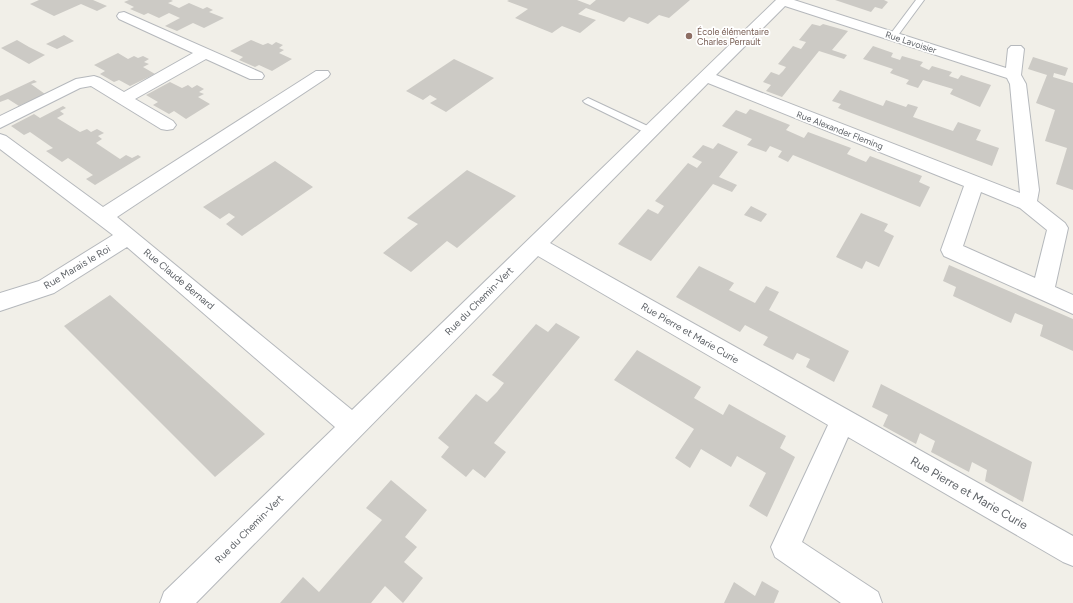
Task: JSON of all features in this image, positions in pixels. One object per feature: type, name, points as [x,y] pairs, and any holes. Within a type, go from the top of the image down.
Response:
[{"type":"street","name":"Rue Lavoisier","points":[[784,0],[1013,75]]},
{"type":"street","name":"Rue du Chemin-Vert","points":[[175,603],[352,426],[784,0]]},
{"type":"street","points":[[124,16],[256,76]]},
{"type":"street","points":[[1016,49],[1013,75],[1018,84],[1030,190],[1026,202]]},
{"type":"street","points":[[123,99],[205,53]]},
{"type":"street","points":[[103,217],[322,74]]},
{"type":"street","name":"Rue Alexander Fleming","points":[[706,77],[1026,202],[1058,228],[1043,291]]},
{"type":"street","points":[[0,123],[76,84],[94,81],[167,125]]},
{"type":"street","name":"Rue Claude Bernard","points":[[0,140],[128,236],[352,426]]},
{"type":"street","points":[[975,182],[951,250],[1073,305]]},
{"type":"street","name":"Rue Marais le Roi","points":[[0,302],[46,287],[128,236]]},
{"type":"street","name":"Rue Pierre et Marie Curie","points":[[536,245],[1073,552]]},
{"type":"street","points":[[843,421],[785,547],[867,603]]},
{"type":"lane","points":[[893,36],[920,0]]},
{"type":"lane","points":[[588,101],[650,131]]},
{"type":"building","points":[[39,0],[93,0],[107,6],[97,11],[81,4],[54,16],[30,4]]},
{"type":"building","points":[[129,0],[171,0],[173,1],[168,3],[179,8],[189,3],[203,9],[207,7],[213,10],[209,12],[224,18],[204,28],[193,23],[177,31],[165,26],[180,18],[169,13],[159,18],[148,13],[144,15],[130,9],[134,7],[124,2]]},
{"type":"building","points":[[577,0],[590,5],[596,0],[690,0],[669,18],[659,15],[648,24],[629,17],[624,22],[586,8],[578,14],[596,20],[580,33],[562,26],[552,33],[515,18],[528,9],[507,1]]},
{"type":"building","points":[[835,0],[884,0],[888,2],[882,9],[875,7],[871,12]]},
{"type":"building","points":[[812,24],[820,26],[823,24],[848,31],[832,50],[847,55],[844,59],[819,51],[782,97],[766,91],[771,85],[763,82],[771,72],[779,75],[783,71],[786,67],[778,64],[793,46],[801,49],[806,42],[799,40]]},
{"type":"building","points":[[64,35],[74,41],[57,49],[46,44]]},
{"type":"building","points":[[17,40],[45,55],[29,64],[1,48]]},
{"type":"building","points":[[251,40],[263,45],[268,43],[272,45],[276,42],[283,45],[279,48],[284,50],[279,53],[292,59],[272,71],[259,65],[255,67],[239,60],[243,57],[230,51]]},
{"type":"building","points":[[873,46],[893,53],[891,57],[900,60],[902,56],[923,62],[920,66],[929,70],[932,66],[952,72],[949,76],[958,79],[961,75],[991,85],[980,107],[950,94],[953,89],[923,80],[918,88],[906,84],[909,80],[890,73],[893,69],[863,59]]},
{"type":"building","points":[[118,53],[128,59],[134,56],[138,58],[143,56],[149,59],[144,62],[149,64],[143,67],[155,74],[130,86],[119,80],[114,82],[100,74],[105,71],[94,65]]},
{"type":"building","points":[[1033,57],[1068,68],[1065,76],[1054,73],[1053,77],[1073,83],[1073,190],[1056,184],[1067,148],[1045,141],[1055,110],[1036,103],[1047,75],[1028,69]]},
{"type":"building","points":[[454,59],[494,78],[446,112],[430,103],[437,99],[430,95],[423,100],[406,91]]},
{"type":"building","points":[[34,80],[37,82],[31,84],[45,94],[19,106],[8,99],[0,102],[0,96]]},
{"type":"building","points":[[170,82],[182,88],[188,85],[192,88],[197,85],[204,89],[199,92],[204,94],[198,97],[210,104],[186,119],[174,111],[169,114],[153,105],[158,102],[146,95]]},
{"type":"building","points":[[840,90],[883,106],[886,100],[906,107],[908,104],[918,107],[913,117],[953,131],[958,122],[981,130],[976,140],[999,148],[992,166],[838,108],[841,104],[832,101]]},
{"type":"building","points":[[63,106],[66,108],[60,111],[64,114],[57,118],[80,132],[87,129],[91,132],[97,129],[104,133],[98,136],[102,139],[96,143],[120,159],[126,155],[132,158],[138,155],[141,157],[95,185],[86,179],[93,175],[68,158],[62,162],[46,151],[53,148],[30,132],[24,135],[11,126],[34,114],[40,118]]},
{"type":"building","points":[[750,109],[790,125],[786,130],[804,138],[808,132],[851,148],[847,154],[866,162],[870,156],[922,176],[919,182],[930,187],[920,207],[793,155],[788,162],[778,157],[782,151],[770,146],[766,152],[747,145],[752,139],[722,126],[736,110],[746,114]]},
{"type":"building","points":[[718,143],[738,152],[719,177],[737,185],[732,192],[713,184],[651,261],[618,244],[648,209],[658,214],[664,206],[655,201],[688,163],[697,168],[702,162],[692,157],[703,145],[713,149]]},
{"type":"building","points":[[275,161],[313,187],[242,236],[226,224],[235,217],[229,213],[220,219],[203,207]]},
{"type":"building","points":[[467,170],[516,196],[457,248],[447,241],[411,272],[383,253],[418,224],[407,218]]},
{"type":"building","points":[[751,206],[767,214],[761,222],[744,215]]},
{"type":"building","points":[[861,213],[888,224],[884,231],[894,236],[879,267],[866,261],[862,269],[836,257]]},
{"type":"building","points":[[949,265],[1073,319],[1073,351],[1040,336],[1043,325],[1015,313],[1011,323],[953,296],[956,287],[943,281]]},
{"type":"building","points":[[699,266],[734,283],[729,290],[755,303],[766,286],[779,292],[769,310],[849,351],[834,382],[806,367],[810,359],[797,353],[793,360],[763,345],[768,337],[745,325],[740,332],[676,297]]},
{"type":"building","points":[[110,295],[265,434],[215,477],[64,326]]},
{"type":"building","points":[[556,323],[580,337],[494,443],[506,452],[485,478],[473,469],[466,477],[441,457],[449,447],[438,438],[476,394],[487,402],[497,392],[504,383],[492,375],[536,324],[548,332]]},
{"type":"building","points":[[637,350],[701,387],[694,398],[723,415],[729,404],[786,436],[780,448],[795,457],[767,517],[749,506],[766,473],[737,456],[731,467],[701,449],[690,468],[675,458],[694,429],[614,380]]},
{"type":"building","points":[[881,384],[1032,462],[1023,502],[985,481],[987,470],[972,462],[969,472],[931,452],[935,441],[920,433],[916,444],[883,426],[888,415],[872,407]]},
{"type":"building","points":[[391,480],[427,510],[405,537],[417,547],[404,562],[423,578],[403,603],[385,586],[371,603],[280,603],[303,577],[319,592],[382,520],[366,508]]},
{"type":"building","points":[[762,581],[779,591],[774,603],[724,603],[734,582],[755,596]]},
{"type":"place","name":"École élémentaire Charles Perrault","points":[[689,36]]}]
